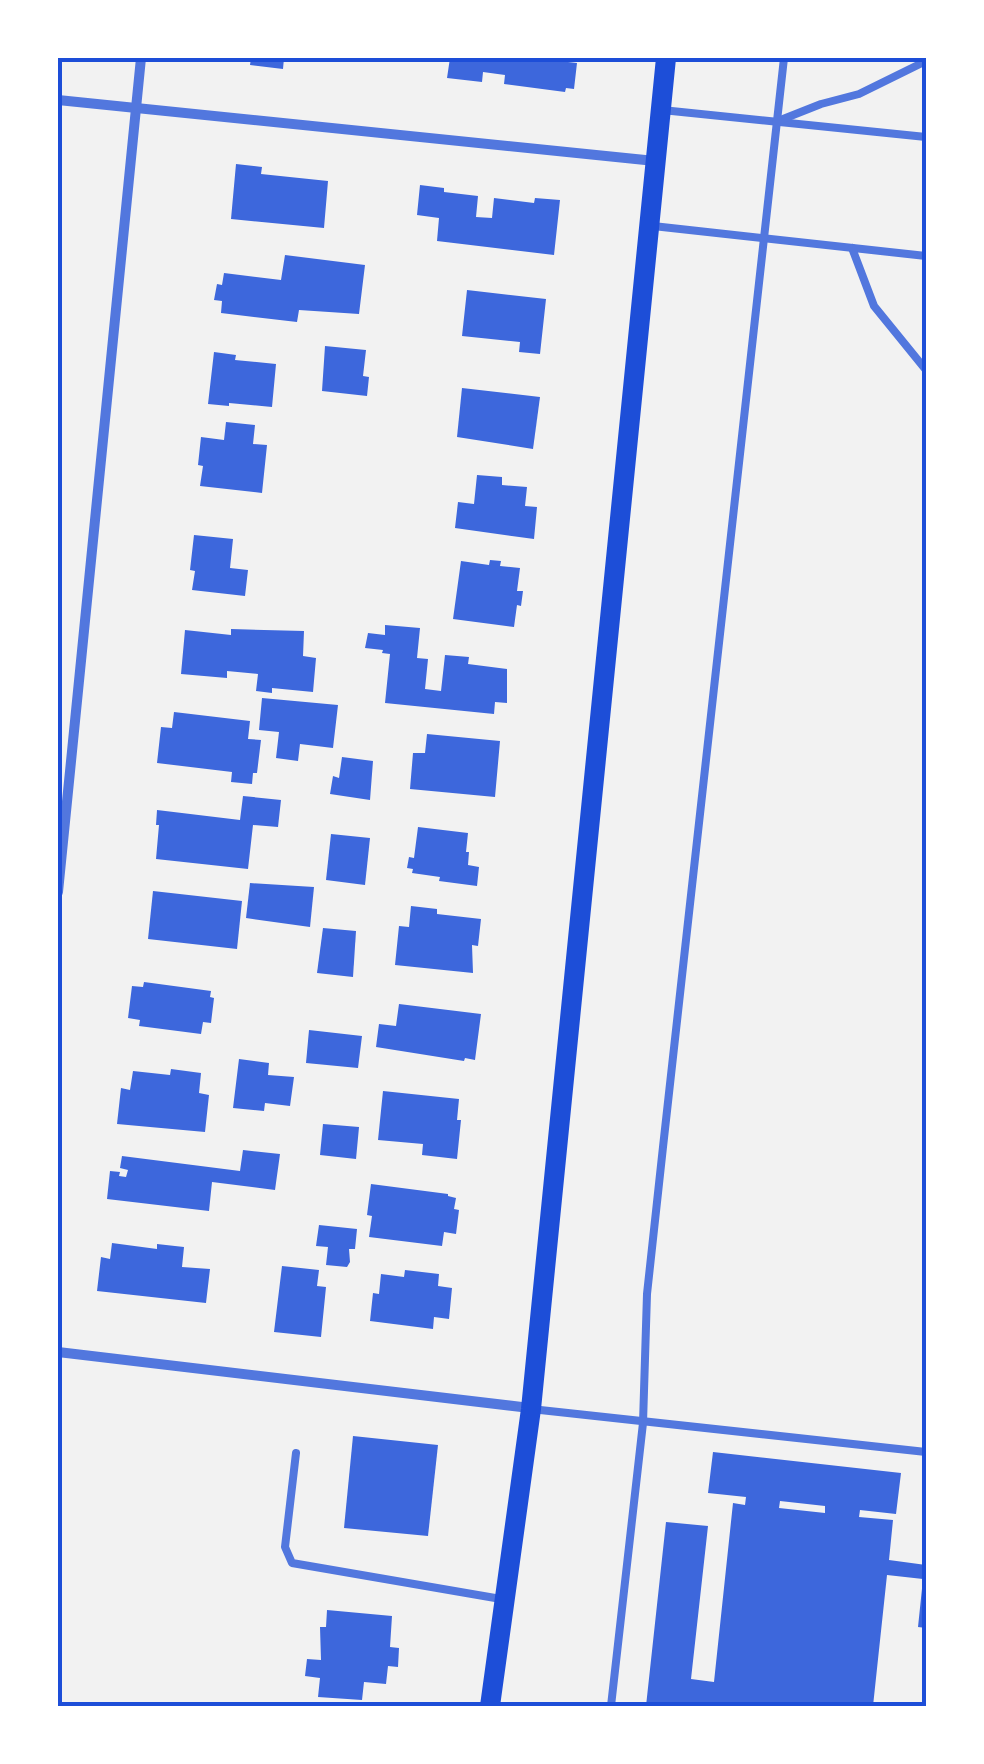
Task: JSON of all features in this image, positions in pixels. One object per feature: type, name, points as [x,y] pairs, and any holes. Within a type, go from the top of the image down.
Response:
[{"type":"main road","points":[[490,1706],[531,1408],[666,58]]},
{"type":"street","points":[[58,892],[141,58]]},
{"type":"street","points":[[58,100],[654,160]]},
{"type":"street","points":[[58,1352],[531,1408]]},
{"type":"lane","points":[[611,1706],[643,1423],[648,1294],[657,1202],[784,58]]},
{"type":"lane","points":[[777,122],[859,94],[926,61]]},
{"type":"lane","points":[[660,109],[926,137]]},
{"type":"lane","points":[[648,226],[926,256]]},
{"type":"lane","points":[[852,248],[874,306],[926,370]]},
{"type":"lane","points":[[531,1408],[926,1452]]},
{"type":"lane","points":[[296,1453],[285,1547],[292,1563],[505,1600]]},
{"type":"building","points":[[251,58],[284,58],[283,69],[250,65]]},
{"type":"building","points":[[450,58],[569,58],[568,62],[577,63],[574,89],[566,88],[565,92],[504,84],[505,75],[483,72],[482,82],[447,78]]},
{"type":"building","points":[[236,164],[262,167],[261,174],[328,181],[324,228],[231,219]]},
{"type":"building","points":[[420,185],[478,196],[476,217],[492,218],[494,198],[534,203],[535,198],[560,200],[554,255],[437,241],[439,218],[417,215]]},
{"type":"building","points":[[285,255],[365,265],[359,314],[299,310],[297,322],[221,313],[222,301],[214,300],[224,273],[281,280]]},
{"type":"building","points":[[467,290],[546,299],[540,354],[519,352],[520,342],[462,336]]},
{"type":"building","points":[[325,346],[366,350],[363,376],[369,377],[367,396],[322,391]]},
{"type":"building","points":[[214,352],[236,355],[235,360],[276,364],[272,407],[208,404]]},
{"type":"building","points":[[462,388],[540,397],[533,449],[457,437]]},
{"type":"building","points":[[226,422],[255,425],[253,444],[267,445],[262,493],[200,486],[201,437],[224,440]]},
{"type":"building","points":[[477,475],[502,477],[502,485],[527,487],[525,506],[537,507],[534,539],[455,528],[458,502],[474,504]]},
{"type":"building","points":[[194,535],[233,539],[230,568],[248,570],[245,596],[192,590]]},
{"type":"building","points":[[490,560],[501,561],[500,566],[520,568],[517,591],[523,591],[514,627],[453,619],[461,561],[489,565]]},
{"type":"building","points":[[385,625],[420,628],[417,658],[428,659],[425,689],[441,691],[445,655],[469,657],[468,664],[507,669],[507,703],[495,702],[494,714],[385,703],[390,654],[365,648],[368,633],[385,635]]},
{"type":"building","points":[[231,629],[304,631],[303,656],[316,658],[313,692],[272,688],[272,693],[256,691],[258,674],[227,671],[227,678],[181,674],[185,630],[231,635]]},
{"type":"building","points":[[262,698],[338,705],[333,748],[300,744],[298,761],[276,758],[279,732],[259,730]]},
{"type":"building","points":[[174,712],[250,721],[248,739],[261,740],[252,784],[231,782],[232,772],[157,763],[161,727],[172,728]]},
{"type":"building","points":[[427,734],[500,741],[495,797],[410,789],[413,753],[425,753]]},
{"type":"building","points":[[342,757],[373,761],[370,800],[330,794],[333,776],[339,778]]},
{"type":"building","points":[[243,796],[281,800],[278,827],[253,825],[248,869],[156,859],[157,810],[240,820]]},
{"type":"building","points":[[418,827],[468,833],[468,865],[479,867],[477,886],[439,881],[440,877],[412,873],[413,869],[407,868],[409,857],[414,858]]},
{"type":"building","points":[[331,834],[370,838],[365,885],[326,880]]},
{"type":"building","points":[[250,883],[314,887],[310,927],[246,918]]},
{"type":"building","points":[[153,891],[242,901],[237,949],[148,939]]},
{"type":"building","points":[[411,906],[437,909],[437,914],[481,919],[478,946],[472,945],[473,973],[395,965],[399,926],[409,927]]},
{"type":"building","points":[[323,928],[356,931],[353,977],[317,973]]},
{"type":"building","points":[[144,982],[211,991],[211,1023],[203,1022],[201,1034],[139,1026],[140,1020],[128,1018],[132,986],[143,987]]},
{"type":"building","points":[[399,1004],[481,1014],[475,1060],[376,1047],[379,1024],[396,1026]]},
{"type":"building","points":[[309,1030],[362,1036],[358,1068],[306,1063]]},
{"type":"building","points":[[239,1059],[269,1063],[268,1075],[294,1077],[290,1106],[265,1103],[264,1111],[233,1108]]},
{"type":"building","points":[[171,1069],[201,1073],[199,1093],[209,1095],[205,1132],[117,1124],[121,1088],[130,1090],[133,1071],[170,1075]]},
{"type":"building","points":[[383,1091],[459,1099],[457,1159],[422,1155],[423,1144],[378,1140]]},
{"type":"building","points":[[323,1124],[359,1127],[356,1159],[320,1155]]},
{"type":"building","points":[[243,1150],[280,1154],[275,1190],[212,1182],[209,1211],[107,1199],[110,1171],[126,1177],[128,1170],[120,1168],[122,1156],[240,1171]]},
{"type":"building","points":[[371,1184],[456,1198],[456,1234],[444,1232],[442,1246],[369,1237]]},
{"type":"building","points":[[319,1225],[357,1229],[355,1249],[349,1249],[347,1267],[326,1265],[328,1247],[316,1246]]},
{"type":"building","points":[[112,1243],[157,1249],[157,1244],[184,1247],[182,1267],[210,1269],[206,1303],[97,1291],[101,1257],[110,1259]]},
{"type":"building","points":[[282,1266],[319,1270],[317,1286],[326,1287],[321,1337],[274,1332]]},
{"type":"building","points":[[405,1270],[439,1274],[438,1286],[452,1288],[449,1319],[434,1317],[433,1329],[370,1321],[373,1293],[379,1294],[381,1274],[404,1277]]},
{"type":"building","points":[[353,1436],[438,1445],[428,1536],[344,1528]]},
{"type":"building","points":[[713,1452],[901,1473],[896,1514],[860,1510],[859,1517],[893,1520],[889,1560],[926,1565],[926,1628],[918,1627],[923,1579],[887,1575],[873,1706],[646,1706],[666,1522],[708,1526],[691,1679],[714,1682],[733,1503],[745,1505],[746,1497],[708,1493]],"holes":[[[780,1501],[825,1506],[825,1513],[779,1508]]]},
{"type":"building","points":[[327,1610],[392,1616],[390,1647],[399,1648],[398,1667],[388,1666],[386,1684],[364,1682],[362,1700],[318,1697],[320,1678],[305,1676],[307,1659],[321,1660],[320,1627],[326,1627]]}]
